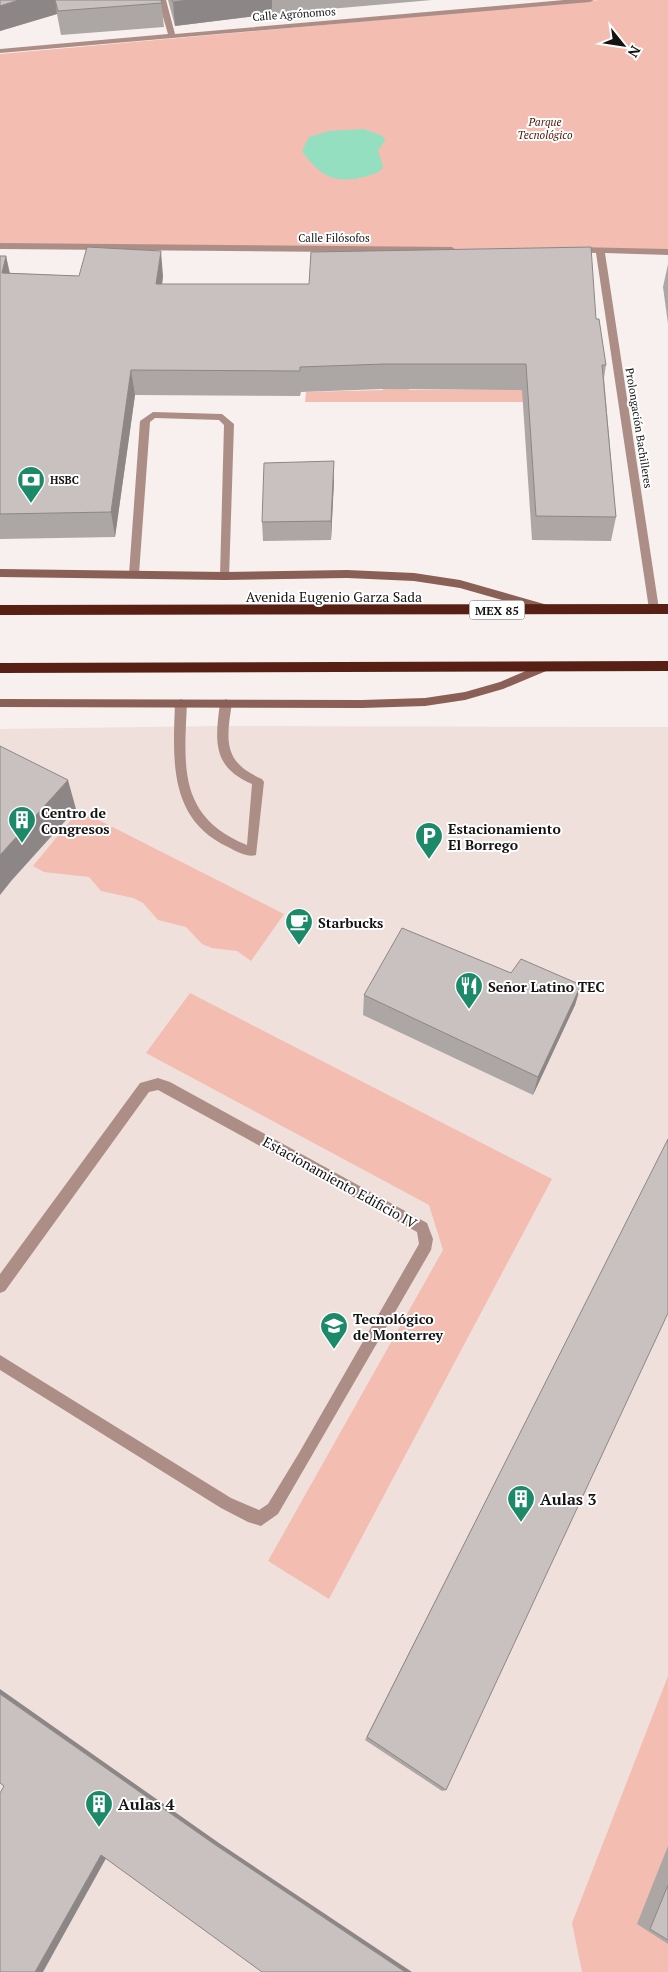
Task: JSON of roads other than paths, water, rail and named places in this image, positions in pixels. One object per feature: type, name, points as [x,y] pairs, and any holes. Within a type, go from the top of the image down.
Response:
[{"type":"highway","name":"Avenida Eugenio Garza Sada","points":[[0,610],[668,609]]},
{"type":"highway","points":[[0,668],[668,666]]},
{"type":"street","points":[[162,0],[172,35]]},
{"type":"street","points":[[465,0],[470,11]]},
{"type":"street","name":"Calle Agrónomos","points":[[0,51],[590,0]]},
{"type":"street","name":"Calle Filósofos","points":[[0,246],[457,250]]},
{"type":"street","points":[[566,250],[668,252]]},
{"type":"street","name":"Prolongación Bachilleres","points":[[600,251],[654,609]]},
{"type":"street","points":[[134,574],[145,421],[153,415],[222,417],[229,424],[225,576]]},
{"type":"street","points":[[0,573],[225,576],[347,574],[414,577],[460,584],[547,609]]},
{"type":"street","points":[[0,702],[362,704],[425,702],[465,696],[503,685],[547,666]]},
{"type":"street","points":[[181,703],[178,767],[191,807],[208,829],[221,838],[252,852],[258,782],[244,778],[232,769],[226,757],[220,734],[226,703]]},
{"type":"street","name":"Estacionamiento Edificio IV","points":[[0,1286],[144,1087],[152,1084],[165,1086],[422,1228],[426,1239],[426,1245],[309,1450],[273,1509],[261,1518],[253,1517],[226,1503],[0,1362]]},
{"type":"place","name":"HSBC","points":[[31,504]]},
{"type":"place","name":"Centro de Congresos","points":[[22,844]]},
{"type":"place","name":"Estacionamiento El Borrego","points":[[429,860]]},
{"type":"place","name":"Starbucks","points":[[299,946]]},
{"type":"place","name":"Señor Latino TEC","points":[[469,1010]]},
{"type":"place","name":"Tecnológico de Monterrey","points":[[334,1350]]},
{"type":"place","name":"Aulas 3","points":[[521,1523]]},
{"type":"place","name":"Aulas 4","points":[[99,1828]]},
{"type":"park label","name":"Parque Tecnológico","points":[[545,128]]}]
